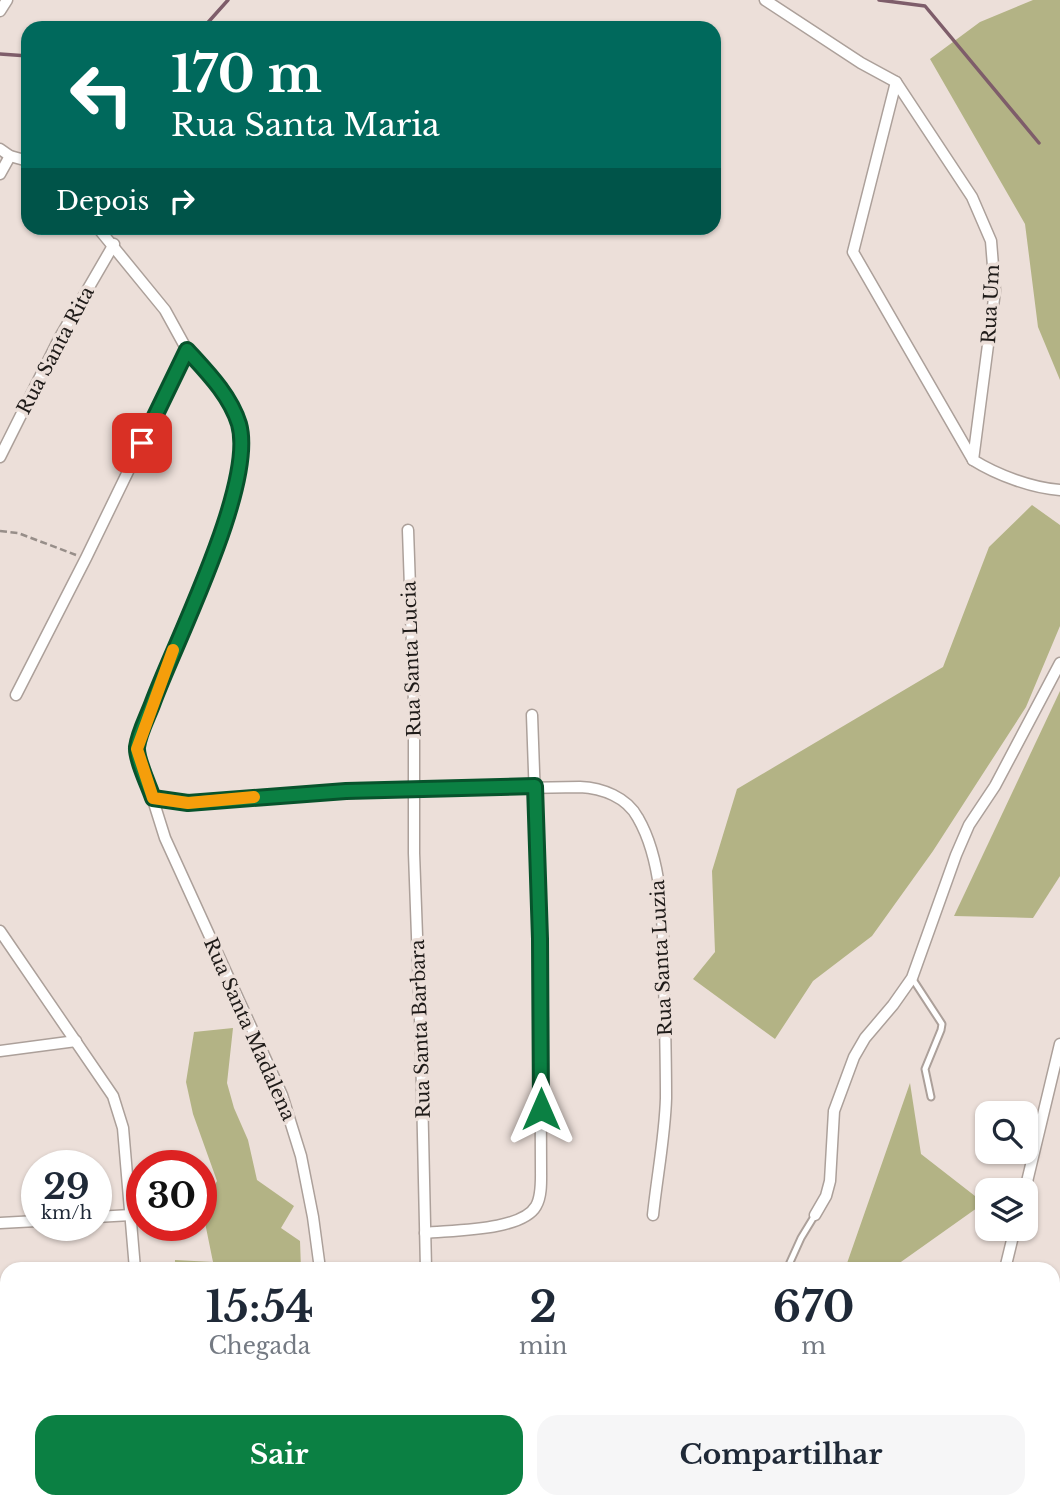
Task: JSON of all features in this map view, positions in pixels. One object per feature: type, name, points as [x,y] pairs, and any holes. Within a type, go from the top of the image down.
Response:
[{"type":"street","points":[[0,11],[7,0]]},
{"type":"street","points":[[765,0],[861,63],[896,82],[853,252],[973,460],[982,466],[1029,483],[1060,490]]},
{"type":"street","name":"Rua Um","points":[[896,82],[972,197],[991,241],[995,291],[973,460]]},
{"type":"street","points":[[0,149],[21,159]]},
{"type":"street","points":[[0,174],[10,156]]},
{"type":"street","name":"Rua Santa Madalena","points":[[106,235],[165,310],[187,350],[220,389],[235,412],[240,428],[241,457],[236,485],[214,554],[168,661],[137,749],[165,838],[282,1095],[301,1156],[319,1262]]},
{"type":"street","name":"Rua Santa Rita","points":[[0,457],[60,337],[114,244]]},
{"type":"street","points":[[16,695],[187,350]]},
{"type":"street","name":"Rua Santa Lucia","points":[[408,530],[414,703],[413,789]]},
{"type":"street","points":[[815,1216],[826,1196],[830,1181],[834,1111],[854,1057],[865,1038],[912,978],[969,825],[995,786],[1060,663]]},
{"type":"street","points":[[425,1233],[513,1222],[530,1213],[539,1199],[540,939],[532,715]]},
{"type":"street","name":"Rua Santa Luzia","points":[[153,798],[188,803],[319,793],[535,786],[593,788],[611,794],[626,804],[638,816],[656,867],[663,937],[666,1100],[653,1214]]},
{"type":"street","name":"Rua Santa Barbara","points":[[413,789],[426,1262]]},
{"type":"street","points":[[0,931],[113,1096],[120,1113],[126,1169]]},
{"type":"street","points":[[0,1051],[76,1041]]},
{"type":"street","points":[[1029,1178],[1060,1044]]},
{"type":"street","points":[[0,1223],[21,1222]]},
{"type":"street","points":[[133,1241],[134,1262]]},
{"type":"street","points":[[1007,1262],[1012,1241]]},
{"type":"lane","points":[[912,978],[942,1024],[942,1030],[925,1069],[931,1097]]},
{"type":"lane","points":[[790,1262],[815,1216]]},
{"type":"path","points":[[0,531],[18,533],[86,558]]},
{"type":"green space","points":[[1033,0],[1060,0],[1060,380],[1038,327],[1025,224],[930,59],[980,22]]},
{"type":"green space","points":[[1032,505],[1060,525],[1060,626],[1026,707],[933,851],[872,936],[813,981],[775,1039],[693,979],[715,952],[712,871],[737,789],[943,667],[989,547]]},
{"type":"green space","points":[[1060,691],[1060,876],[1033,918],[954,916]]},
{"type":"green space","points":[[233,1028],[227,1083],[234,1108],[248,1140],[257,1180],[294,1206],[281,1228],[300,1241],[301,1262],[213,1262],[209,1241],[217,1241],[217,1150],[206,1150],[193,1114],[186,1082],[194,1032]]},
{"type":"green space","points":[[910,1083],[921,1154],[975,1196],[975,1209],[901,1262],[847,1262]]},
{"type":"green space","points":[[175,1260],[213,1262],[175,1262]]},
{"type":"waterway","points":[[209,21],[228,0]]},
{"type":"waterway","points":[[879,0],[925,6],[1039,143]]},
{"type":"waterway","points":[[0,54],[21,56]]},
{"type":"slow traffic","points":[[173,650],[137,749],[153,798],[188,803],[254,797]]},
{"type":"route","points":[[142,443],[187,350],[220,389],[235,412],[240,428],[241,457],[236,485],[214,554],[168,661],[137,749],[153,798],[188,803],[346,791],[535,786],[540,939],[541,1109]]}]
